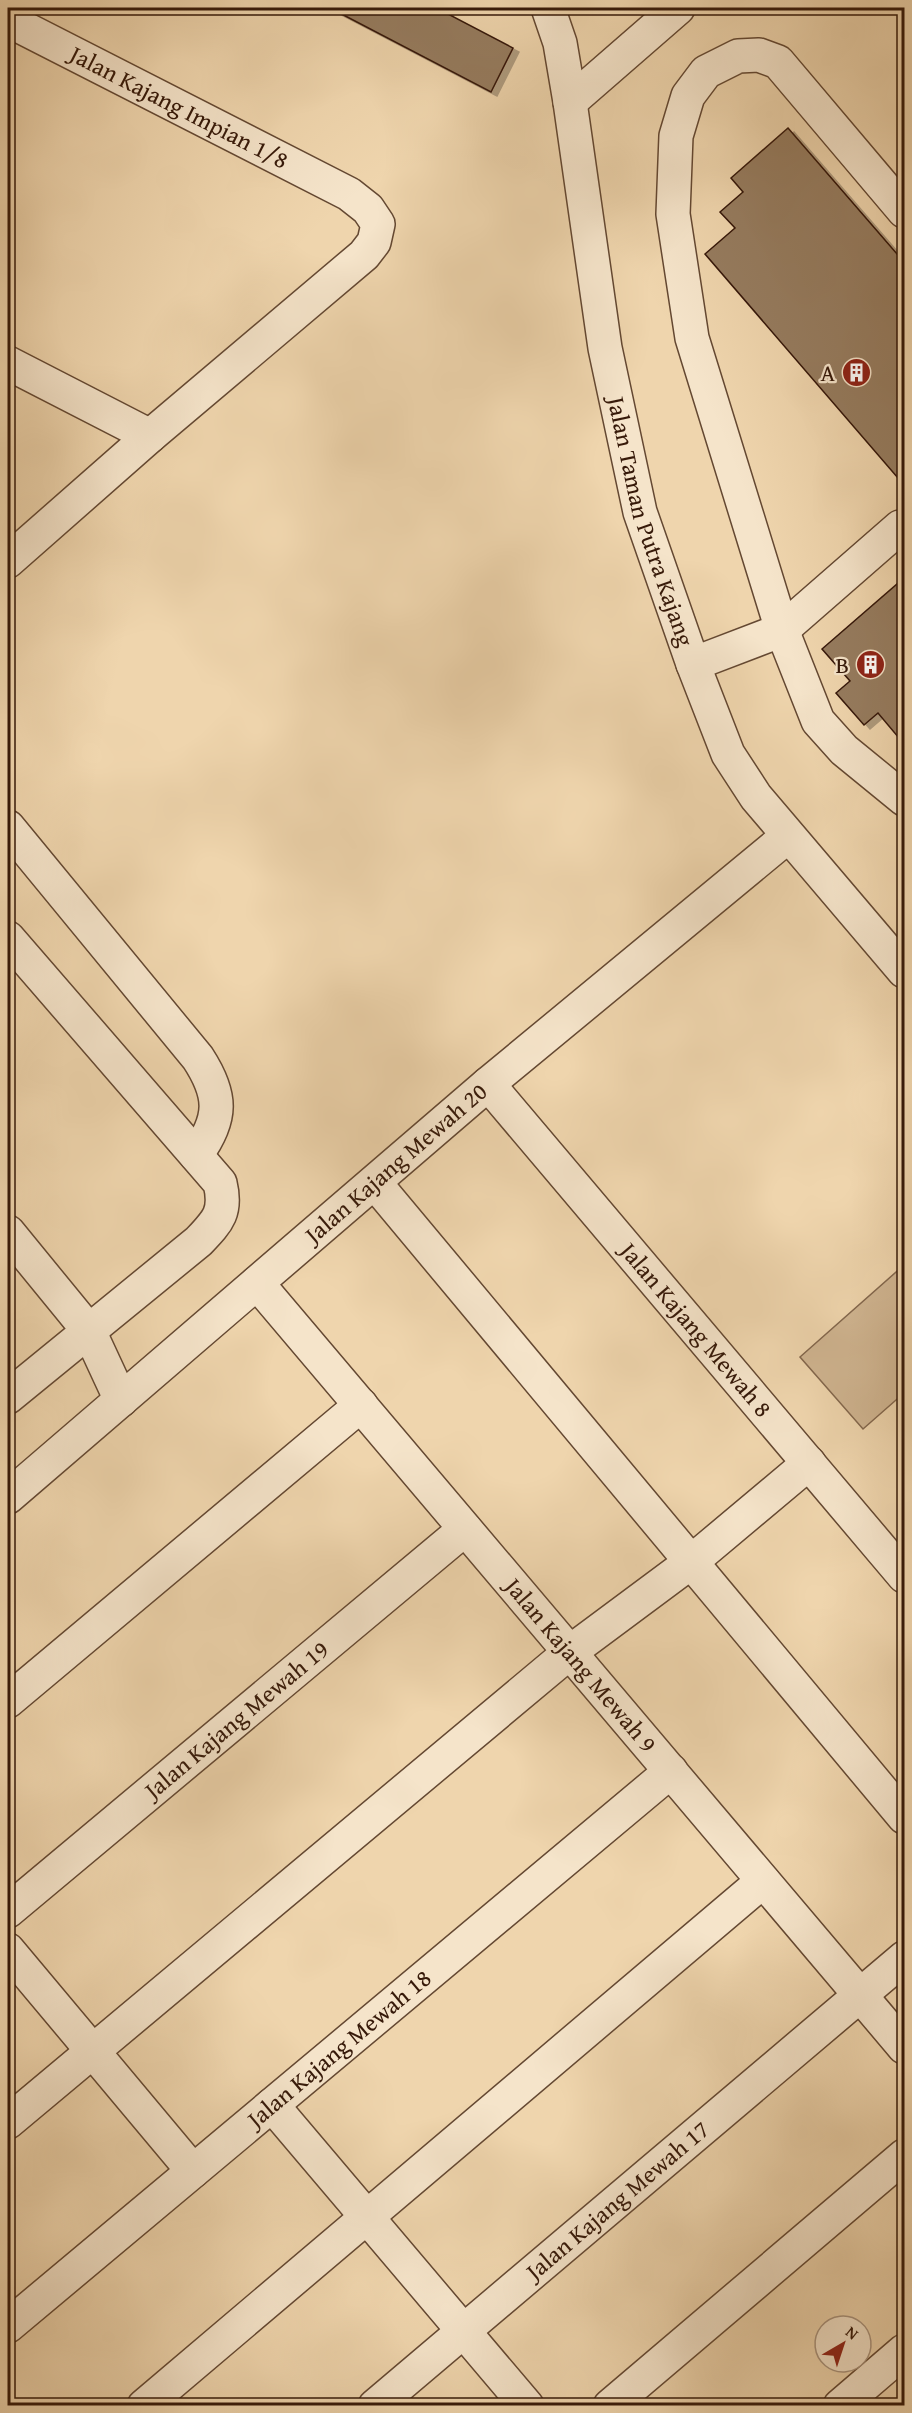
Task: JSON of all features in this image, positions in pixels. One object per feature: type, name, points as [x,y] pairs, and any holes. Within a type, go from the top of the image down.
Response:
[{"type":"street","name":"Jalan Taman Putra Kajang","points":[[548,8],[560,43],[605,348],[640,512],[693,664],[729,754],[756,797],[904,971]]},
{"type":"street","points":[[570,102],[678,8]]},
{"type":"street","name":"Jalan Kajang Impian 1/8","points":[[8,20],[349,194],[368,209],[378,224],[374,242],[364,255],[150,436]]},
{"type":"street","points":[[904,211],[778,62],[759,55],[738,56],[706,72],[687,96],[676,136],[673,214],[692,338],[782,630],[818,721],[844,750],[904,799]]},
{"type":"street","points":[[8,363],[150,436],[8,561]]},
{"type":"street","points":[[693,664],[782,630],[900,527]]},
{"type":"street","points":[[8,827],[198,1058],[211,1078],[216,1098],[215,1121],[207,1140],[196,1155]]},
{"type":"street","name":"Jalan Kajang Mewah 20","points":[[8,1497],[488,1084],[788,836]]},
{"type":"street","points":[[8,938],[220,1183],[224,1201],[215,1224],[200,1241],[89,1331],[12,1384]]},
{"type":"street","name":"Jalan Kajang Mewah 8","points":[[488,1084],[904,1576]]},
{"type":"street","points":[[375,1183],[904,1817]]},
{"type":"street","points":[[8,1232],[89,1331],[121,1400]]},
{"type":"street","name":"Jalan Kajang Mewah 9","points":[[257,1283],[904,2047]]},
{"type":"street","points":[[8,1701],[361,1405]]},
{"type":"street","points":[[8,2122],[570,1652],[691,1562],[809,1463]]},
{"type":"street","name":"Jalan Kajang Mewah 19","points":[[8,1911],[465,1528]]},
{"type":"street","name":"Jalan Kajang Mewah 18","points":[[8,2326],[671,1771]]},
{"type":"street","points":[[144,2406],[763,1881]]},
{"type":"street","points":[[8,1950],[193,2171]]},
{"type":"street","name":"Jalan Kajang Mewah 17","points":[[375,2406],[904,1958]]},
{"type":"street","points":[[272,2105],[527,2406]]},
{"type":"street","points":[[610,2406],[904,2156]]},
{"type":"street","points":[[840,2406],[904,2351]]},
{"type":"shaded area","points":[[904,1265],[904,1393],[863,1429],[800,1357]]},
{"type":"building","points":[[330,8],[449,8],[446,13],[513,48],[491,92]]},
{"type":"building","name":"A","points":[[788,128],[904,262],[904,485],[705,254],[735,228],[720,212],[743,192],[731,178]]},
{"type":"building","name":"B","points":[[904,578],[904,744],[878,713],[864,725],[836,693],[850,681],[822,649]]},
{"type":"place","name":"A","points":[[856,373]]},
{"type":"place","name":"B","points":[[870,665]]}]
